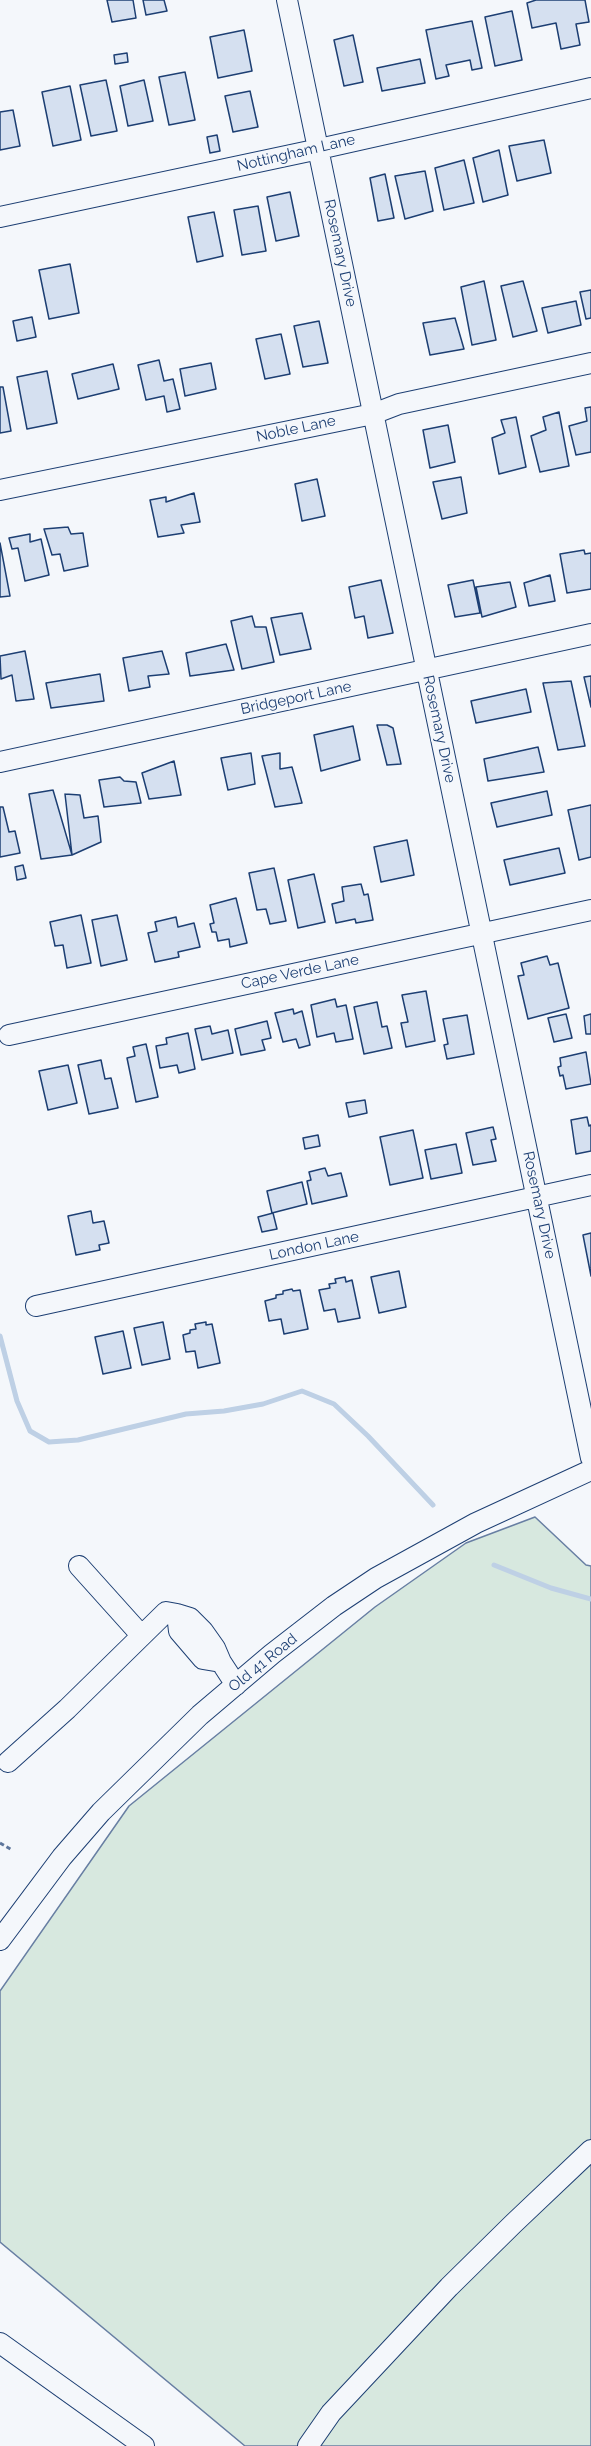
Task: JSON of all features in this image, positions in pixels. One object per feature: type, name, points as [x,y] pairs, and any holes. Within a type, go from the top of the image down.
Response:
[{"type":"street","name":"Rosemary Drive","points":[[287,0],[591,1458]]},
{"type":"street","name":"Nottingham Lane","points":[[0,217],[591,88]]},
{"type":"street","name":"Noble Lane","points":[[0,490],[373,414],[399,404],[591,363]]},
{"type":"street","name":"Bridgeport Lane","points":[[0,762],[591,634]]},
{"type":"street","name":"Cape Verde Lane","points":[[9,1035],[591,910]]},
{"type":"street","name":"London Lane","points":[[36,1306],[591,1185]]},
{"type":"street","name":"Old 41 Road","points":[[0,1940],[62,1857],[148,1763],[236,1685],[326,1613],[376,1578],[476,1523],[591,1470]]},
{"type":"street","points":[[79,1566],[141,1635]]},
{"type":"street","points":[[3,1765],[67,1709],[166,1612],[190,1618],[203,1631],[216,1648],[221,1662],[236,1685]]},
{"type":"street","points":[[308,2446],[331,2414],[434,2304],[591,2150]]},
{"type":"street","points":[[0,2343],[144,2446]]},
{"type":"path","points":[[0,1843],[12,1850]]},
{"type":"shaded area","points":[[535,1517],[586,1565],[591,1566],[591,2446],[245,2446],[0,2242],[0,1991],[129,1806],[375,1607],[466,1543]]},
{"type":"building","points":[[107,0],[133,0],[136,18],[112,22]]},
{"type":"building","points":[[143,0],[164,0],[167,11],[146,15]]},
{"type":"building","points":[[536,0],[585,0],[589,22],[576,24],[580,45],[561,49],[556,23],[532,28],[527,3]]},
{"type":"building","points":[[512,11],[522,60],[495,66],[485,17]]},
{"type":"building","points":[[472,21],[482,68],[472,70],[470,60],[446,65],[449,76],[436,79],[426,30]]},
{"type":"building","points":[[244,30],[252,71],[218,78],[210,37]]},
{"type":"building","points":[[353,35],[363,82],[344,86],[334,40]]},
{"type":"building","points":[[127,53],[128,62],[115,64],[114,55]]},
{"type":"building","points":[[420,59],[425,83],[382,91],[377,68]]},
{"type":"building","points":[[185,72],[195,120],[169,125],[159,77]]},
{"type":"building","points":[[106,80],[117,131],[91,136],[80,85]]},
{"type":"building","points":[[144,80],[153,121],[128,126],[120,86]]},
{"type":"building","points":[[70,86],[81,140],[53,146],[42,92]]},
{"type":"building","points":[[250,91],[258,127],[233,132],[225,96]]},
{"type":"building","points":[[13,110],[20,146],[0,150],[0,112]]},
{"type":"building","points":[[217,135],[220,151],[210,153],[207,137]]},
{"type":"building","points":[[544,140],[551,173],[517,181],[509,146]]},
{"type":"building","points":[[499,150],[508,195],[483,202],[473,158]]},
{"type":"building","points":[[464,160],[474,203],[444,210],[435,168]]},
{"type":"building","points":[[425,171],[433,211],[405,219],[395,176]]},
{"type":"building","points":[[385,174],[394,218],[378,221],[370,178]]},
{"type":"building","points":[[290,192],[299,236],[276,241],[267,197]]},
{"type":"building","points":[[258,206],[266,251],[242,255],[234,210]]},
{"type":"building","points":[[214,212],[223,256],[197,262],[188,217]]},
{"type":"building","points":[[70,264],[79,313],[49,319],[39,270]]},
{"type":"building","points":[[484,281],[496,340],[472,345],[461,287]]},
{"type":"building","points":[[523,281],[537,331],[513,337],[501,286]]},
{"type":"building","points":[[591,290],[591,318],[586,319],[580,292]]},
{"type":"building","points":[[576,301],[581,325],[548,333],[542,308]]},
{"type":"building","points":[[32,317],[36,337],[17,341],[13,321]]},
{"type":"building","points":[[455,318],[464,349],[430,355],[423,323]]},
{"type":"building","points":[[319,321],[328,363],[303,367],[294,326]]},
{"type":"building","points":[[281,334],[290,374],[265,379],[256,339]]},
{"type":"building","points":[[159,360],[164,381],[173,379],[180,409],[167,412],[164,396],[146,400],[138,365]]},
{"type":"building","points":[[211,363],[216,389],[185,396],[180,369]]},
{"type":"building","points":[[113,364],[119,389],[78,399],[72,374]]},
{"type":"building","points":[[47,371],[57,423],[27,429],[17,377]]},
{"type":"building","points":[[0,387],[3,387],[11,431],[0,433]]},
{"type":"building","points":[[591,407],[591,452],[576,455],[569,426],[587,421],[585,408]]},
{"type":"building","points":[[559,412],[569,466],[540,472],[531,436],[546,430],[543,417]]},
{"type":"building","points":[[516,417],[526,467],[499,474],[492,438],[505,433],[501,420]]},
{"type":"building","points":[[448,425],[455,462],[430,468],[423,430]]},
{"type":"building","points":[[461,477],[467,513],[442,519],[433,482]]},
{"type":"building","points":[[317,479],[325,516],[302,521],[295,484]]},
{"type":"building","points":[[194,493],[200,522],[181,525],[184,533],[158,537],[150,500],[166,497],[166,502]]},
{"type":"building","points":[[68,527],[71,534],[83,533],[88,566],[64,571],[60,554],[52,555],[44,529]]},
{"type":"building","points":[[30,534],[30,542],[41,539],[49,575],[25,581],[18,548],[12,549],[9,538]]},
{"type":"building","points":[[0,543],[10,596],[0,597]]},
{"type":"building","points":[[584,550],[585,554],[591,553],[591,589],[567,593],[560,554]]},
{"type":"building","points":[[550,575],[555,601],[529,606],[524,583]]},
{"type":"building","points":[[381,580],[393,633],[368,638],[364,616],[355,618],[349,587]]},
{"type":"building","points":[[473,580],[480,613],[455,617],[448,585]]},
{"type":"building","points":[[510,582],[516,607],[482,617],[476,587]]},
{"type":"building","points":[[302,613],[311,649],[280,655],[271,618]]},
{"type":"building","points":[[252,616],[255,627],[266,627],[274,662],[242,669],[231,621]]},
{"type":"building","points":[[226,644],[234,670],[190,676],[186,653]]},
{"type":"building","points":[[25,651],[34,699],[16,701],[12,675],[1,679],[0,656]]},
{"type":"building","points":[[162,651],[169,674],[148,676],[150,687],[129,691],[123,658]]},
{"type":"building","points":[[100,674],[104,701],[51,708],[46,683]]},
{"type":"building","points":[[591,676],[591,707],[584,677]]},
{"type":"building","points":[[571,681],[585,746],[558,750],[543,683]]},
{"type":"building","points":[[526,689],[531,712],[476,723],[471,701]]},
{"type":"building","points":[[377,725],[387,725],[393,728],[401,764],[387,765]]},
{"type":"building","points":[[353,726],[360,760],[321,771],[314,735]]},
{"type":"building","points":[[538,747],[544,772],[488,781],[484,759]]},
{"type":"building","points":[[251,753],[255,784],[228,790],[221,758]]},
{"type":"building","points":[[280,753],[280,769],[292,767],[302,803],[275,807],[262,756]]},
{"type":"building","points":[[174,761],[181,795],[149,799],[142,773]]},
{"type":"building","points":[[120,777],[124,781],[136,782],[141,803],[104,807],[99,780]]},
{"type":"building","points":[[53,790],[72,855],[41,859],[29,794]]},
{"type":"building","points":[[547,791],[552,815],[497,827],[491,803]]},
{"type":"building","points":[[65,794],[80,795],[84,818],[98,816],[101,842],[72,855]]},
{"type":"building","points":[[591,805],[591,857],[579,860],[568,810]]},
{"type":"building","points":[[0,807],[3,807],[9,832],[15,831],[20,853],[0,857]]},
{"type":"building","points":[[407,840],[414,875],[381,882],[374,847]]},
{"type":"building","points":[[559,848],[565,873],[510,885],[504,860]]},
{"type":"building","points":[[23,865],[26,878],[17,880],[15,867]]},
{"type":"building","points":[[274,868],[286,921],[270,924],[266,909],[257,910],[249,873]]},
{"type":"building","points":[[314,874],[325,922],[298,928],[288,880]]},
{"type":"building","points":[[361,884],[364,895],[368,894],[373,920],[356,923],[355,919],[336,923],[332,904],[344,901],[342,887]]},
{"type":"building","points":[[236,898],[247,943],[230,947],[229,939],[218,941],[216,932],[212,932],[210,924],[214,923],[210,905]]},
{"type":"building","points":[[81,915],[91,963],[67,968],[63,945],[55,946],[50,922]]},
{"type":"building","points":[[117,915],[127,960],[101,966],[92,920]]},
{"type":"building","points":[[176,917],[178,927],[194,923],[200,947],[178,952],[179,957],[155,962],[148,933],[157,931],[155,922]]},
{"type":"building","points":[[547,956],[550,965],[558,963],[569,1008],[528,1019],[518,976],[524,975],[521,963]]},
{"type":"building","points":[[426,991],[435,1041],[406,1047],[401,1023],[408,1022],[402,995]]},
{"type":"building","points":[[335,999],[337,1007],[346,1005],[353,1039],[336,1042],[334,1033],[317,1037],[311,1005]]},
{"type":"building","points":[[377,1002],[382,1027],[387,1026],[392,1048],[364,1054],[354,1007]]},
{"type":"building","points":[[293,1009],[294,1014],[302,1011],[310,1045],[299,1048],[296,1039],[283,1042],[275,1013]]},
{"type":"building","points":[[566,1014],[572,1038],[554,1042],[548,1018]]},
{"type":"building","points":[[591,1014],[591,1034],[586,1034],[584,1016]]},
{"type":"building","points":[[467,1015],[474,1054],[447,1059],[444,1045],[448,1044],[443,1019]]},
{"type":"building","points":[[267,1021],[271,1038],[262,1040],[265,1050],[241,1055],[235,1029]]},
{"type":"building","points":[[210,1026],[212,1034],[228,1030],[233,1053],[202,1060],[195,1029]]},
{"type":"building","points":[[188,1033],[195,1069],[179,1073],[177,1065],[160,1068],[156,1046],[167,1044],[166,1038]]},
{"type":"building","points":[[146,1044],[158,1097],[136,1102],[127,1058],[135,1056],[133,1047]]},
{"type":"building","points":[[586,1052],[591,1084],[566,1089],[563,1075],[560,1076],[558,1067],[561,1066],[560,1058]]},
{"type":"building","points":[[101,1060],[105,1079],[111,1078],[118,1108],[89,1114],[78,1065]]},
{"type":"building","points":[[68,1065],[77,1103],[48,1110],[39,1071]]},
{"type":"building","points":[[365,1100],[367,1113],[349,1117],[346,1103]]},
{"type":"building","points":[[587,1117],[589,1126],[591,1125],[591,1151],[576,1154],[571,1120]]},
{"type":"building","points":[[493,1127],[496,1139],[491,1140],[496,1161],[473,1165],[466,1133]]},
{"type":"building","points":[[413,1130],[423,1178],[390,1185],[380,1137]]},
{"type":"building","points":[[318,1135],[320,1146],[305,1149],[303,1138]]},
{"type":"building","points":[[456,1144],[462,1173],[431,1179],[425,1150]]},
{"type":"building","points":[[325,1168],[328,1176],[341,1173],[347,1196],[312,1204],[307,1181],[311,1180],[309,1172]]},
{"type":"building","points":[[302,1182],[307,1204],[272,1213],[267,1191]]},
{"type":"building","points":[[91,1211],[93,1223],[104,1221],[109,1243],[99,1245],[100,1250],[76,1255],[68,1216]]},
{"type":"building","points":[[273,1213],[277,1229],[262,1232],[258,1217]]},
{"type":"building","points":[[591,1233],[591,1276],[583,1235]]},
{"type":"building","points":[[399,1271],[406,1307],[379,1313],[371,1277]]},
{"type":"building","points":[[345,1277],[346,1282],[352,1280],[360,1318],[338,1322],[335,1309],[324,1311],[319,1290],[330,1288],[329,1284],[336,1283],[335,1279]]},
{"type":"building","points":[[292,1289],[293,1291],[300,1290],[308,1329],[284,1334],[281,1319],[269,1321],[265,1301],[276,1298],[276,1295],[283,1294],[283,1291]]},
{"type":"building","points":[[163,1322],[170,1359],[142,1365],[134,1328]]},
{"type":"building","points":[[206,1322],[206,1325],[212,1324],[220,1363],[198,1368],[195,1351],[186,1352],[183,1335],[196,1329],[195,1324]]},
{"type":"building","points":[[123,1331],[131,1368],[103,1374],[95,1337]]},
{"type":"waterway","points":[[0,1336],[17,1401],[30,1431],[49,1442],[78,1440],[186,1414],[224,1411],[263,1404],[302,1391],[334,1404],[368,1436],[433,1505]]},
{"type":"waterway","points":[[494,1565],[551,1588],[591,1599]]}]
